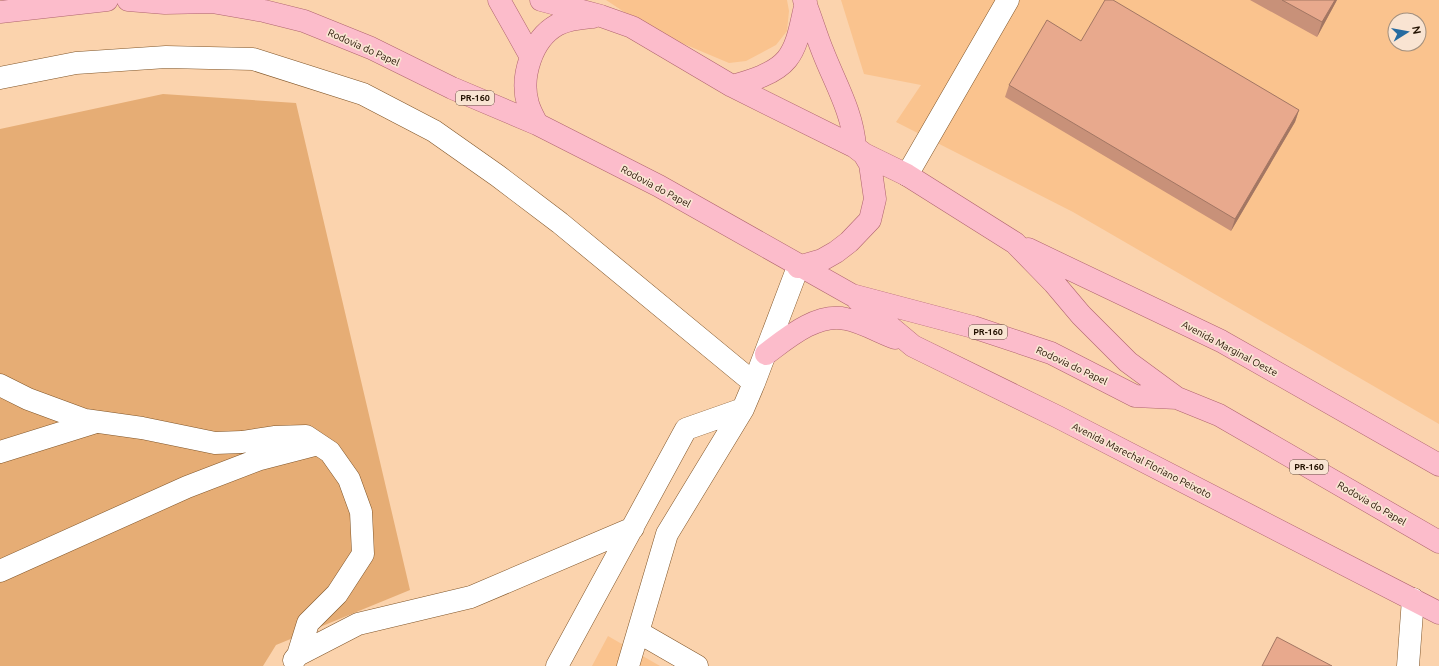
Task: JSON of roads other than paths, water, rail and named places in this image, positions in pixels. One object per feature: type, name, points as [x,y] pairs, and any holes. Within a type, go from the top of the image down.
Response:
[{"type":"main road","points":[[0,12],[107,0]]},
{"type":"main road","name":"Rodovia do Papel","points":[[128,0],[165,3],[212,2],[264,11],[304,21],[371,48],[452,88],[537,124],[659,186],[798,267],[852,296],[973,327],[1051,353],[1135,396],[1177,398]]},
{"type":"main road","points":[[499,0],[531,57]]},
{"type":"main road","name":"Rodovia do Papel","points":[[541,0],[594,8],[632,27],[732,86],[907,175],[1015,243],[1054,283],[1081,315],[1128,362],[1177,398],[1219,415],[1439,542]]},
{"type":"main road","points":[[732,86],[755,79],[774,69],[787,59],[796,39],[805,2]]},
{"type":"main road","points":[[798,267],[822,260],[850,242],[870,220],[875,199],[870,164],[860,151],[849,113],[823,52],[805,2]]},
{"type":"main road","name":"PR-160","points":[[537,124],[528,103],[526,75],[531,57],[546,34],[558,25],[594,8]]},
{"type":"main road","name":"Avenida Marginal Oeste","points":[[1015,243],[1221,341],[1439,465]]},
{"type":"main road","name":"Avenida Marechal Floriano Peixoto","points":[[852,296],[913,346],[1058,417],[1439,613]]},
{"type":"main road","points":[[766,354],[802,327],[828,320],[845,318],[913,346]]},
{"type":"street","points":[[907,175],[1008,0]]},
{"type":"street","points":[[0,78],[76,63],[166,57],[253,59],[363,94],[434,131],[498,176],[560,223],[754,384]]},
{"type":"street","points":[[628,666],[667,534],[742,408],[754,384],[798,267]]},
{"type":"street","points":[[0,385],[42,404],[85,420],[142,428],[215,443],[242,442],[274,437],[306,436],[330,452],[349,479],[361,512],[363,554],[336,594],[308,623],[294,660]]},
{"type":"street","points":[[558,666],[686,429],[742,408]]},
{"type":"street","points":[[0,452],[98,422]]},
{"type":"street","points":[[0,571],[187,487],[260,459],[318,444]]},
{"type":"street","points":[[294,660],[358,624],[471,597],[633,528]]},
{"type":"street","points":[[1408,666],[1413,599]]},
{"type":"street","points":[[638,632],[697,666]]}]
